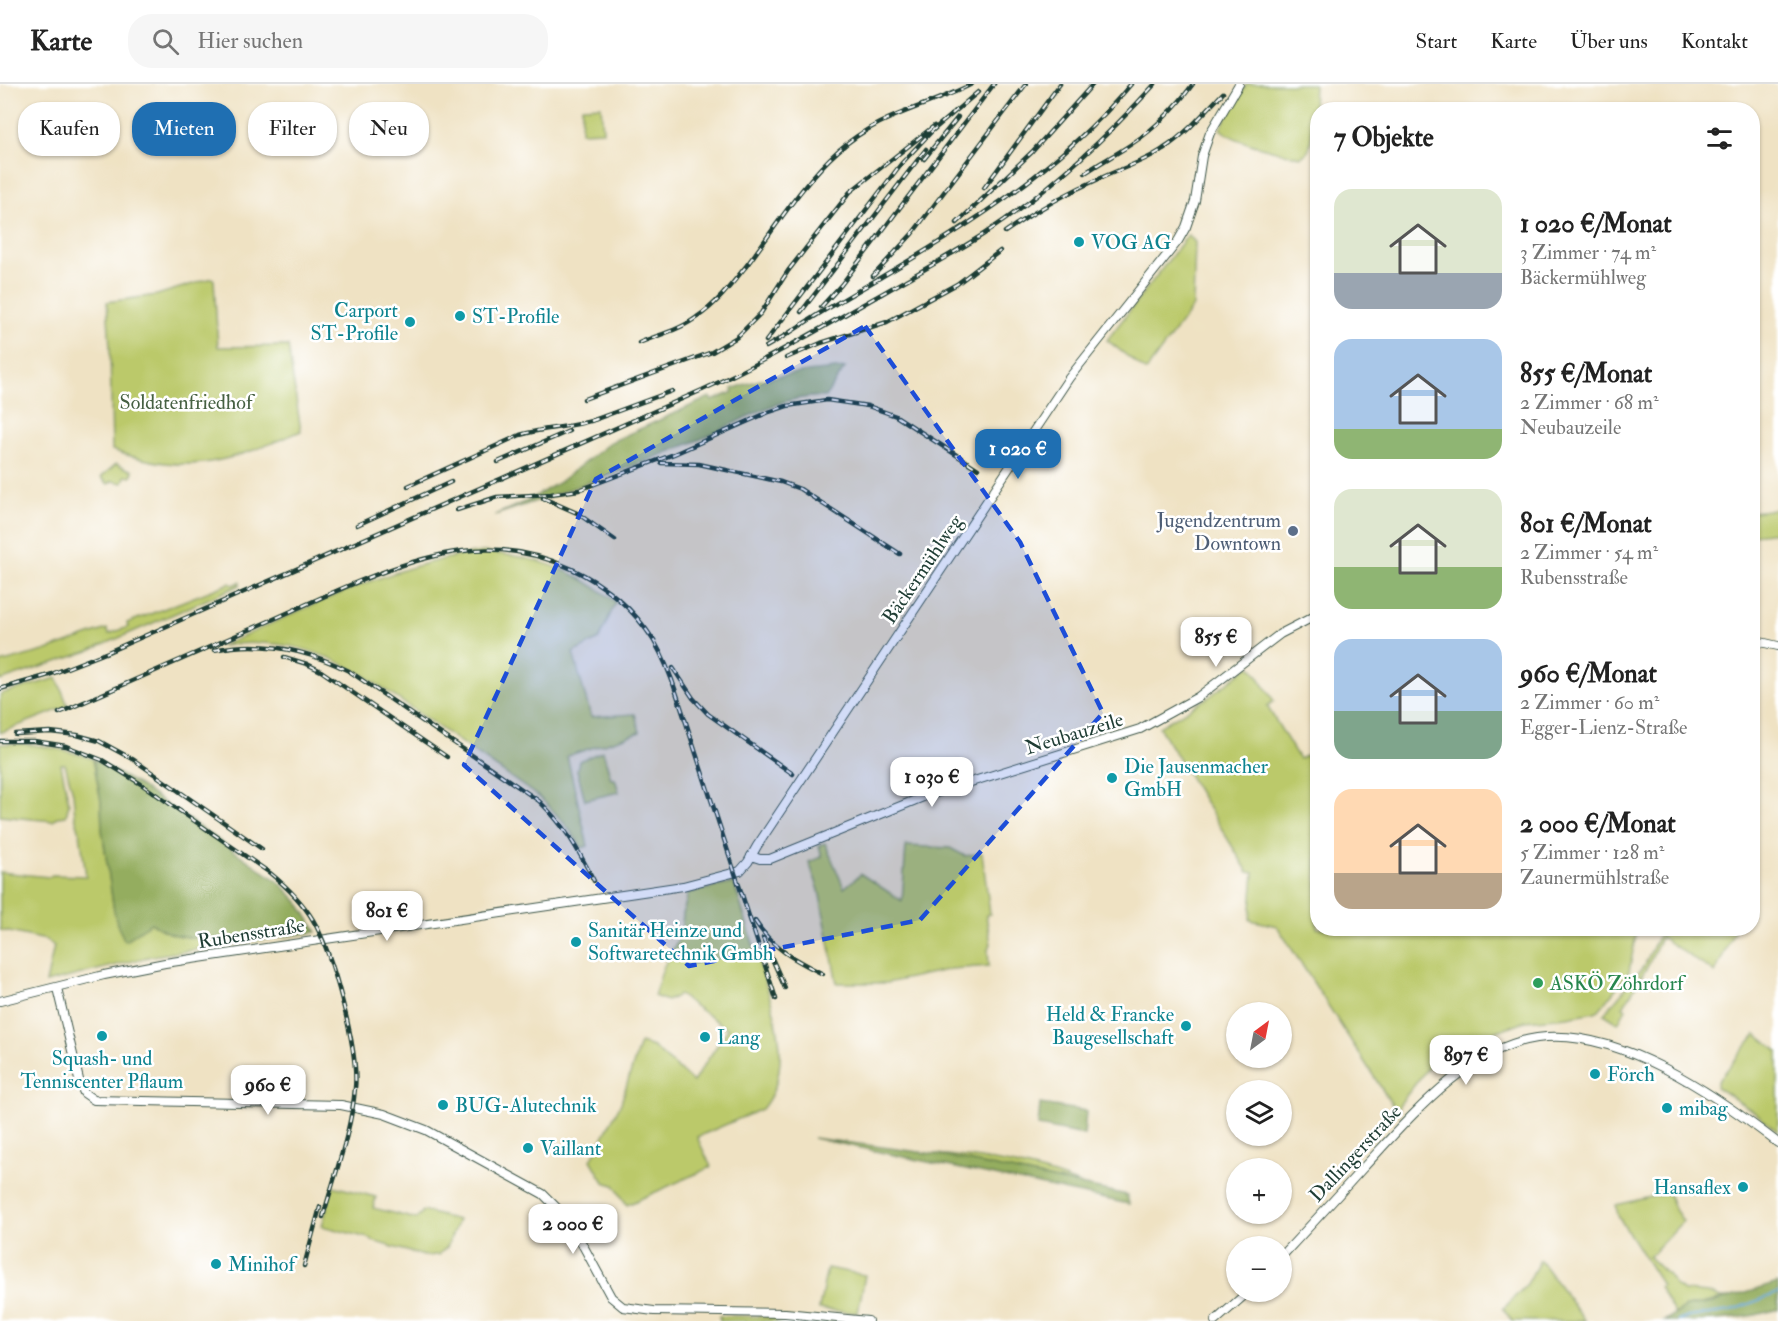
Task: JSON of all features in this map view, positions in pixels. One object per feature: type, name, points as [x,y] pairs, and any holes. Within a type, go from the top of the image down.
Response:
[{"type":"street","name":"Bäckermühlweg","points":[[751,856],[1069,378],[1178,241],[1186,227],[1195,201],[1202,156],[1208,138],[1239,84]]},
{"type":"street","name":"Neubauzeile","points":[[751,856],[760,860],[770,859],[923,797],[1140,729],[1198,697],[1280,634],[1310,619]]},
{"type":"street","points":[[1760,642],[1778,646]]},
{"type":"street","name":"Rubensstraße","points":[[0,1001],[129,969],[683,886],[740,871],[751,856]]},
{"type":"street","points":[[57,988],[80,1084],[84,1093],[94,1100],[341,1105],[367,1109],[405,1121],[535,1188],[563,1214],[574,1229],[611,1297],[623,1307],[654,1311],[785,1313],[868,1321]]},
{"type":"street","name":"Dallingerstraße","points":[[1292,1245],[1398,1130],[1436,1094],[1478,1060],[1501,1048],[1526,1040],[1551,1036],[1577,1037],[1605,1044],[1644,1059],[1704,1091],[1778,1143]]},
{"type":"street","points":[[1215,1321],[1237,1302]]},
{"type":"highlighted area","points":[[865,326],[1020,542],[1103,713],[920,920],[689,966],[464,765],[596,479]]},
{"type":"green space","points":[[1247,84],[1314,84],[1313,102],[1310,102],[1308,151],[1300,157],[1228,135],[1220,129]]},
{"type":"green space","points":[[601,106],[603,131],[581,132],[582,107]]},
{"type":"green space","points":[[1188,235],[1195,242],[1193,306],[1146,371],[1107,340]]},
{"type":"green space","name":"Soldatenfriedhof","points":[[212,278],[214,280],[218,347],[288,346],[301,431],[252,451],[209,462],[164,463],[112,450],[107,302],[157,295]]},
{"type":"green space","points":[[845,368],[825,397],[809,397],[776,404],[701,439],[495,515],[527,501],[558,483],[611,442],[710,397],[712,401],[733,392],[732,389],[774,377]]},
{"type":"green space","points":[[116,464],[133,471],[131,477],[125,476],[123,483],[112,481],[108,484],[101,477]]},
{"type":"green space","points":[[1778,509],[1778,532],[1760,534],[1760,511]]},
{"type":"green space","points":[[483,552],[521,557],[554,566],[600,590],[616,602],[599,639],[573,653],[591,717],[635,714],[640,732],[567,756],[588,846],[582,848],[562,821],[539,797],[362,674],[328,657],[294,647],[259,643],[221,646],[382,577],[449,558]]},
{"type":"green space","points":[[240,582],[240,585],[89,651],[0,681],[0,663],[44,651],[107,629],[109,634],[128,627],[127,623],[230,583],[233,585]]},
{"type":"green space","points":[[1249,666],[1253,668],[1274,701],[1267,706],[1299,759],[1307,755],[1310,760],[1310,936],[1636,936],[1629,972],[1595,1012],[1525,1021],[1470,1041],[1430,1065],[1399,1105],[1398,1114],[1277,926],[1250,920],[1254,873],[1248,872],[1159,727],[1209,697]]},
{"type":"green space","points":[[57,678],[68,706],[0,733],[0,694]]},
{"type":"green space","points":[[0,744],[47,747],[93,759],[101,801],[102,829],[114,911],[126,941],[151,922],[167,932],[200,938],[240,938],[317,932],[152,956],[46,983],[54,946],[46,940],[0,930],[0,872],[49,877],[52,875],[86,876],[73,793],[65,764],[61,764],[69,804],[66,816],[58,817],[53,821],[0,816]]},
{"type":"green space","points":[[603,751],[611,779],[615,779],[619,792],[585,800],[577,770],[579,761]]},
{"type":"green space","points":[[93,759],[140,786],[279,882],[298,902],[317,932],[240,938],[200,938],[167,932],[151,923],[125,941],[114,911],[102,829],[101,801]]},
{"type":"green space","points":[[825,843],[844,888],[861,874],[902,901],[906,846],[950,848],[965,856],[982,853],[990,914],[986,915],[991,944],[988,949],[989,966],[951,969],[887,983],[837,983],[819,890],[809,862],[822,857],[819,845]]},
{"type":"green space","points":[[734,883],[775,1018],[780,1056],[778,1075],[772,1093],[762,1109],[697,1137],[711,1167],[627,1205],[614,1185],[604,1182],[591,1160],[621,1103],[640,1043],[653,1047],[693,1082],[728,1029],[679,995],[667,1001],[654,996],[663,968],[681,934],[688,893]]},
{"type":"green space","points":[[1658,936],[1732,936],[1715,973],[1661,937],[1649,964],[1623,1007],[1626,1009],[1618,1023],[1604,1014],[1643,967]]},
{"type":"green space","points":[[1756,1034],[1778,1051],[1778,1132],[1753,1111],[1716,1087],[1717,1082]]},
{"type":"green space","points":[[1040,1104],[1086,1111],[1084,1135],[1038,1126]]},
{"type":"green space","points":[[813,1138],[935,1154],[1127,1195],[1129,1204]]},
{"type":"green space","points":[[935,1154],[1010,1164],[1065,1178],[1082,1185]]},
{"type":"green space","points":[[333,1186],[376,1197],[373,1208],[416,1219],[423,1211],[458,1220],[447,1247],[438,1255],[424,1256],[322,1226]]},
{"type":"green space","points":[[1668,1193],[1683,1221],[1649,1257],[1676,1286],[1684,1291],[1708,1293],[1727,1298],[1687,1307],[1675,1314],[1659,1287],[1662,1285],[1618,1216],[1616,1205]]},
{"type":"green space","points":[[1540,1260],[1585,1321],[1512,1321],[1503,1309],[1527,1284]]},
{"type":"green space","points":[[827,1268],[865,1275],[858,1313],[819,1309]]},
{"type":"green space","points":[[1778,1283],[1778,1309],[1736,1318],[1664,1321],[1686,1307],[1712,1303]]},
{"type":"green space","points":[[719,1316],[785,1317],[837,1321],[720,1321]]},
{"type":"waterway","points":[[1678,1321],[1688,1317],[1730,1311],[1778,1293]]},
{"type":"railway","points":[[639,343],[683,325],[711,306],[741,272],[813,176],[854,138],[886,120],[972,84]]},
{"type":"railway","points":[[821,307],[841,285],[994,84]]},
{"type":"railway","points":[[873,276],[912,234],[1026,84]]},
{"type":"railway","points":[[984,188],[1060,84]]},
{"type":"railway","points":[[957,223],[1032,152],[1093,84]]},
{"type":"railway","points":[[766,347],[992,208],[1066,151],[1100,119],[1131,84]]},
{"type":"railway","points":[[0,689],[49,675],[108,652],[700,391],[759,362],[935,263],[1007,218],[1074,165],[1155,84]]},
{"type":"railway","points":[[1085,173],[1150,130],[1173,109],[1193,84]]},
{"type":"railway","points":[[766,341],[901,164],[932,131],[978,92]]},
{"type":"railway","points":[[1005,232],[1040,209],[1089,183],[1156,154],[1187,130],[1223,93]]},
{"type":"railway","points":[[924,159],[958,117]]},
{"type":"railway","points":[[584,399],[712,352],[737,337],[761,313],[788,271],[850,192],[934,126]]},
{"type":"railway","points":[[801,312],[926,149]]},
{"type":"railway","points":[[786,358],[821,343],[887,322],[957,284],[1000,251]]},
{"type":"railway","points":[[591,421],[672,391]]},
{"type":"railway","points":[[457,510],[497,497],[579,490],[674,454],[769,412],[787,406],[827,400],[868,406],[896,416],[978,469]]},
{"type":"railway","points":[[408,486],[520,435],[597,419]]},
{"type":"railway","points":[[498,462],[569,431]]},
{"type":"railway","points":[[661,463],[699,464],[781,482],[800,489],[900,554]]},
{"type":"railway","points":[[357,525],[451,482]]},
{"type":"railway","points":[[543,498],[577,513],[615,540]]},
{"type":"railway","points":[[59,713],[338,590],[413,562],[463,551],[491,550],[518,552],[571,569],[596,582],[618,599],[637,618],[661,654],[675,688],[776,999]]},
{"type":"railway","points":[[214,650],[249,646],[283,649],[317,657],[349,671],[539,801],[570,838],[594,881]]},
{"type":"railway","points":[[284,657],[321,671],[447,757]]},
{"type":"railway","points":[[673,668],[693,698],[708,714],[793,774]]},
{"type":"railway","points":[[15,734],[50,732],[77,735],[99,741],[134,760],[262,849]]},
{"type":"railway","points":[[0,741],[34,741],[66,746],[102,760],[141,784],[270,873],[294,895],[309,913],[336,977],[353,1051],[355,1071],[350,1120],[323,1217]]},
{"type":"railway","points":[[755,921],[777,946],[823,974]]},
{"type":"railway","points":[[763,938],[785,988]]},
{"type":"railway","points":[[304,1266],[320,1207]]},
{"type":"place","name":"VOG AG","points":[[1079,242]]},
{"type":"place","name":"ST-Profile","points":[[460,316]]},
{"type":"place","name":"Carport ST-Profile","points":[[410,322]]},
{"type":"place","name":"Jugendzentrum Downtown","points":[[1293,531]]},
{"type":"place","name":"Die Jausenmacher GmbH","points":[[1112,778]]},
{"type":"place","name":"Sanitär Heinze und Softwaretechnik Gmbh","points":[[576,942]]},
{"type":"place","name":"ASKÖ Zöhrdorf","points":[[1538,983]]},
{"type":"place","name":"Held & Francke Baugesellschaft","points":[[1186,1026]]},
{"type":"place","name":"Squash- und Tenniscenter Pflaum","points":[[102,1036]]},
{"type":"place","name":"Lang","points":[[705,1037]]},
{"type":"place","name":"Förch","points":[[1595,1074]]},
{"type":"place","name":"BUG-Alutechnik","points":[[443,1105]]},
{"type":"place","name":"mibag","points":[[1667,1108]]},
{"type":"place","name":"Vaillant","points":[[528,1148]]},
{"type":"place","name":"Hansaflex","points":[[1743,1187]]},
{"type":"place","name":"Minihof","points":[[216,1264]]}]
